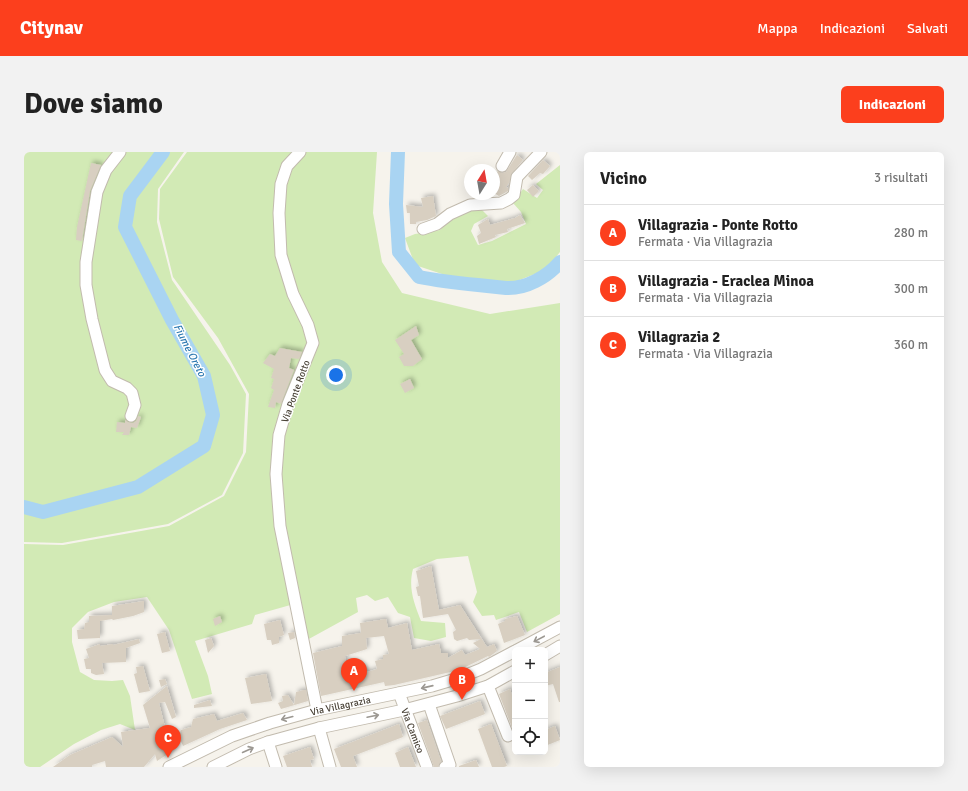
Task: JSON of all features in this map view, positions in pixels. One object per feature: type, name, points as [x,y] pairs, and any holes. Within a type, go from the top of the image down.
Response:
[{"type":"street","points":[[120,152],[106,170],[97,192],[86,262],[86,285],[104,370],[112,381],[127,388],[132,393],[135,405],[131,416]]},
{"type":"street","name":"Via Ponte Rotto","points":[[300,152],[287,166],[281,184],[279,213],[280,255],[293,294],[308,325],[313,343],[288,404],[279,435],[276,474],[280,526],[317,710]]},
{"type":"street","points":[[502,166],[510,152]]},
{"type":"street","points":[[423,229],[437,224],[450,214],[470,205],[501,203],[509,199],[514,195],[517,177],[541,152]]},
{"type":"street","name":"Via Villagrazia","points":[[523,647],[560,627]]},
{"type":"street","points":[[548,653],[560,646]]},
{"type":"street","name":"Via Villagrazia","points":[[169,767],[232,736],[270,723],[317,710],[432,686],[459,678],[481,669],[512,653]]},
{"type":"street","name":"Via Villagrazia","points":[[212,767],[249,749],[268,742],[319,728],[429,704],[488,686],[512,673]]},
{"type":"street","points":[[488,686],[508,736]]},
{"type":"street","name":"Via Camico","points":[[399,693],[404,710],[427,767]]},
{"type":"street","points":[[429,704],[450,765],[445,767]]},
{"type":"street","points":[[319,728],[330,767]]},
{"type":"street","points":[[268,742],[276,767]]},
{"type":"green space","points":[[24,152],[184,152],[158,189],[157,222],[172,280],[230,365],[246,394],[243,453],[222,495],[168,524],[62,543],[24,542]]},
{"type":"green space","points":[[187,152],[377,152],[373,213],[382,262],[402,293],[490,314],[560,303],[560,614],[527,632],[519,612],[496,620],[494,615],[482,616],[473,602],[477,592],[468,556],[437,559],[413,569],[411,589],[421,621],[445,623],[446,637],[431,641],[414,638],[410,617],[398,613],[388,597],[375,601],[367,595],[356,598],[358,612],[307,640],[294,604],[255,615],[252,624],[195,641],[208,676],[212,694],[192,699],[169,630],[147,597],[114,602],[88,612],[72,628],[72,642],[80,672],[94,680],[123,680],[130,696],[135,730],[120,724],[101,730],[74,744],[40,767],[24,767],[24,544],[63,545],[169,526],[224,496],[246,452],[249,394],[218,338],[173,277],[159,219],[160,189]]},
{"type":"green space","points":[[560,165],[560,252],[545,270],[517,281],[488,281],[451,277],[415,265],[405,238],[415,234],[440,230],[463,209],[481,209],[488,216],[474,224],[471,231],[478,245],[492,241],[526,224],[521,212],[513,203],[523,189],[537,198],[543,190],[536,184]]},
{"type":"building","points":[[517,155],[523,160],[512,173],[506,187],[508,188],[508,191],[500,195],[500,172],[506,172]]},
{"type":"building","points":[[543,160],[550,166],[543,174],[540,173],[532,180],[528,176]]},
{"type":"building","points":[[91,163],[101,165],[90,191],[82,241],[76,240],[77,227]]},
{"type":"building","points":[[533,185],[539,191],[533,197],[527,190]]},
{"type":"building","points":[[433,196],[436,216],[427,220],[416,222],[416,224],[410,224],[410,213],[407,213],[406,205],[423,207],[421,198]]},
{"type":"building","points":[[520,215],[525,223],[507,229],[508,232],[495,235],[496,237],[479,244],[477,236],[481,233],[478,225],[488,219],[490,225],[515,218]]},
{"type":"building","points":[[416,326],[419,335],[411,340],[422,359],[413,366],[404,366],[399,357],[404,354],[395,340]]},
{"type":"building","points":[[280,348],[302,352],[299,359],[291,358],[289,368],[294,370],[281,404],[276,402],[275,408],[268,407],[274,390],[271,388],[274,379],[271,378],[274,369],[263,363],[270,354],[275,356]]},
{"type":"building","points":[[410,379],[414,388],[405,393],[400,384]]},
{"type":"building","points":[[138,416],[141,417],[137,428],[131,427],[129,435],[122,435],[124,432],[116,432],[117,422],[125,423],[125,420],[133,423],[136,421]]},
{"type":"building","points":[[431,566],[439,610],[460,605],[487,647],[494,644],[497,651],[489,657],[488,656],[459,670],[394,685],[385,686],[384,682],[321,696],[313,653],[342,646],[342,636],[361,633],[360,623],[386,619],[388,628],[407,623],[412,650],[439,644],[441,653],[448,653],[448,658],[462,650],[465,655],[480,649],[473,643],[481,639],[469,640],[467,638],[457,641],[454,639],[453,632],[456,630],[448,614],[423,618],[420,596],[418,596],[416,587],[419,586],[416,571]],"holes":[[[384,636],[389,654],[383,655],[383,659],[375,661],[377,669],[367,672],[362,667],[346,668],[345,656],[367,649],[366,638]]]},
{"type":"building","points":[[144,601],[144,612],[133,616],[100,621],[100,638],[78,639],[77,630],[84,629],[85,623],[89,622],[89,616],[112,615],[112,606]]},
{"type":"building","points":[[220,616],[222,622],[215,626],[213,619]]},
{"type":"building","points":[[517,616],[525,635],[504,643],[498,624],[505,621],[505,619]]},
{"type":"building","points":[[280,620],[284,635],[279,637],[279,643],[272,645],[271,640],[267,640],[264,624]]},
{"type":"building","points":[[165,632],[170,651],[162,653],[157,634]]},
{"type":"building","points":[[294,632],[295,638],[290,640],[288,633]]},
{"type":"building","points":[[211,638],[214,646],[208,653],[205,640]]},
{"type":"building","points":[[139,639],[140,643],[126,648],[126,662],[102,663],[104,674],[96,675],[91,673],[91,669],[86,669],[84,659],[89,658],[86,649],[100,644],[100,646],[113,645]]},
{"type":"building","points":[[143,666],[150,691],[139,693],[134,674],[137,673],[136,667]]},
{"type":"building","points":[[560,667],[560,702],[553,684],[548,685],[548,672]]},
{"type":"building","points":[[266,674],[272,701],[251,704],[245,678]]},
{"type":"building","points":[[165,679],[167,684],[161,687],[159,680]]},
{"type":"building","points":[[167,686],[176,717],[172,719],[165,702],[159,703],[165,727],[159,729],[158,735],[160,742],[168,740],[171,752],[157,761],[155,754],[144,767],[106,767],[105,761],[92,765],[92,767],[53,767],[70,755],[112,737],[123,747],[121,732],[150,728],[143,705]]},
{"type":"building","points":[[510,689],[512,695],[512,728],[499,694]]},
{"type":"building","points":[[306,690],[308,701],[281,709],[278,703],[283,701],[282,696],[288,695],[294,705],[296,692]]},
{"type":"building","points":[[210,700],[212,706],[194,708],[194,705]]},
{"type":"building","points":[[480,701],[485,714],[446,729],[440,716]]},
{"type":"building","points":[[243,713],[247,720],[220,729],[183,746],[179,736],[181,730],[191,727],[193,719],[214,714],[217,721]]},
{"type":"building","points":[[427,720],[441,761],[438,767],[434,767],[418,723]]},
{"type":"building","points":[[399,724],[403,737],[353,756],[357,767],[341,767],[334,749]]},
{"type":"building","points":[[491,724],[507,766],[492,767],[478,729]]},
{"type":"building","points":[[555,726],[560,740],[548,745],[548,729]]},
{"type":"building","points":[[310,747],[314,759],[310,760],[312,767],[287,767],[283,756]]},
{"type":"building","points":[[408,747],[416,767],[400,767],[395,753]]},
{"type":"building","points":[[476,760],[479,767],[459,767],[459,766]]},
{"type":"waterway","name":"Fiume Oreto","points":[[24,507],[43,512],[138,487],[204,446],[213,415],[204,376],[172,320],[125,227],[130,196],[163,152]]},
{"type":"waterway","name":"Fiume Oreto","points":[[398,152],[396,204],[399,252],[419,277],[456,283],[514,288],[536,281],[549,273],[560,262]]},
{"type":"place","name":"Villagrazia - Ponte Rotto","points":[[354,691]]},
{"type":"place","name":"Villagrazia - Eraclea Minoa","points":[[462,700]]},
{"type":"place","name":"Villagrazia 2","points":[[168,758]]}]
